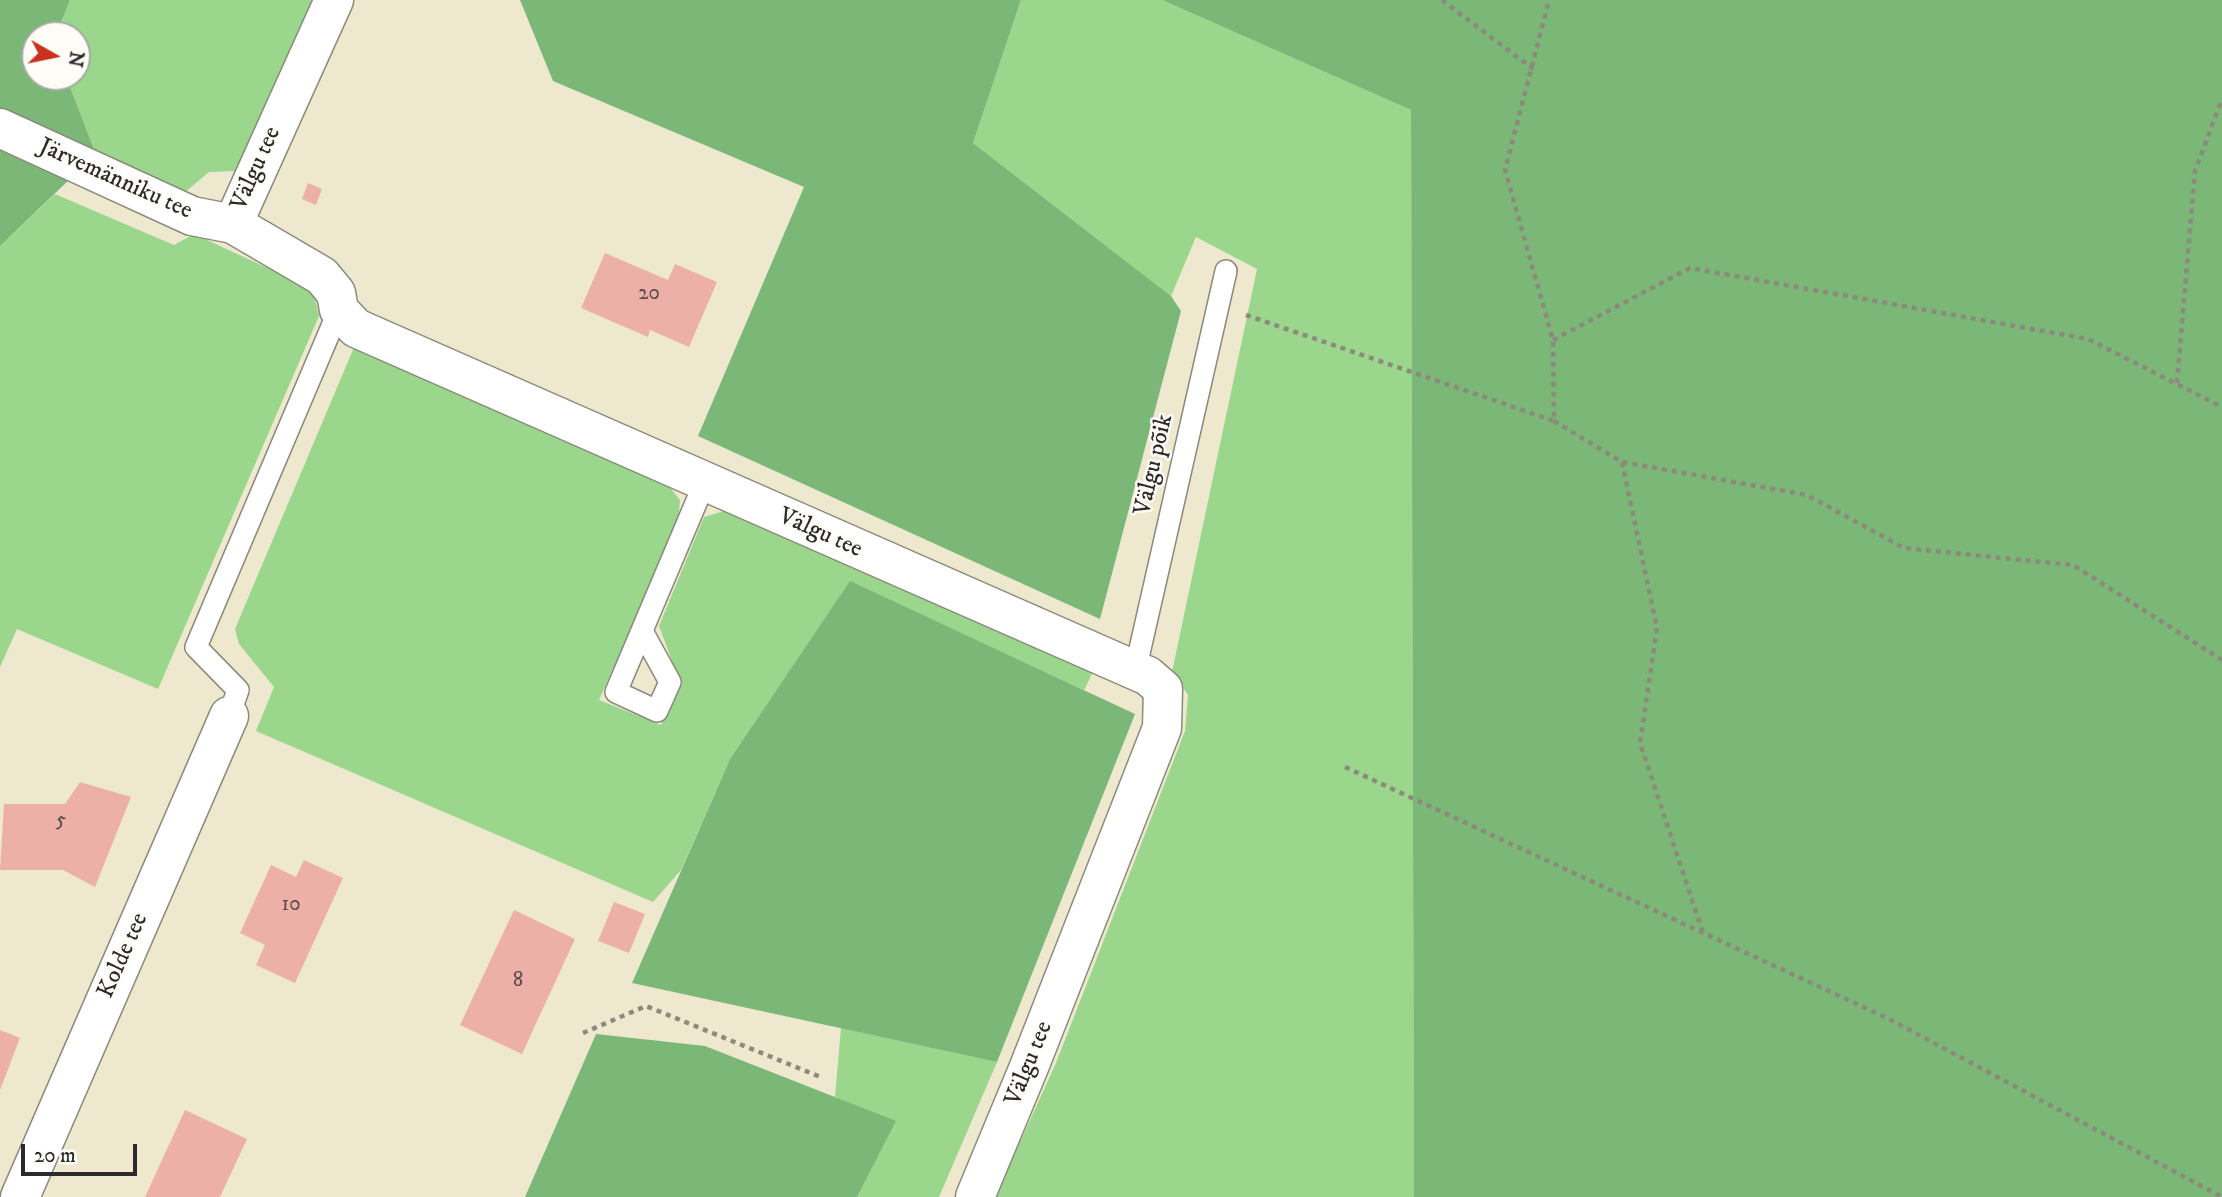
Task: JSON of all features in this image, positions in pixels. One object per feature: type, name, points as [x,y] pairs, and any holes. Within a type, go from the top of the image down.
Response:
[{"type":"street","name":"Välgu tee","points":[[334,0],[233,224],[322,276],[336,293],[339,310],[356,328],[704,484],[1148,676],[1163,689],[1162,727],[1029,1068],[975,1197]]},
{"type":"street","name":"Järvemänniku tee","points":[[0,128],[192,216],[233,224]]},
{"type":"street","name":"Kolde tee","points":[[20,1197],[229,716]]},
{"type":"lane","name":"Välgu põik","points":[[1135,671],[1226,271]]},
{"type":"lane","points":[[229,716],[238,690],[196,647],[339,310]]},
{"type":"lane","points":[[642,631],[704,484]]},
{"type":"path","points":[[1442,0],[1533,69]]},
{"type":"path","points":[[1549,0],[1506,170],[1553,340],[1553,421]]},
{"type":"path","points":[[2177,384],[2194,171],[2222,99]]},
{"type":"path","points":[[1553,340],[1690,268],[2088,340],[2222,407]]},
{"type":"path","points":[[1217,310],[1257,317],[1553,421],[1622,462],[1807,495],[1904,548],[2073,565],[2222,660]]},
{"type":"path","points":[[1622,462],[1657,628],[1640,743],[1703,933]]},
{"type":"path","points":[[1345,767],[1889,1019],[2222,1197]]},
{"type":"path","points":[[583,1033],[646,1006],[823,1077]]},
{"type":"green space","points":[[0,0],[70,0],[62,21],[21,21],[21,91],[71,91],[96,154],[0,246]]},
{"type":"green space","points":[[70,0],[315,0],[236,171],[209,172],[184,193],[96,154],[71,91],[91,91],[91,21],[62,21]]},
{"type":"green space","points":[[520,0],[1021,0],[973,143],[1171,296],[1181,311],[1100,619],[698,436],[804,187],[553,81]]},
{"type":"green space","points":[[1021,0],[1162,0],[1411,110],[1414,1197],[995,1197],[1056,1063],[1185,731],[1188,695],[1172,672],[1257,269],[1196,237],[1171,296],[973,143]]},
{"type":"green space","points":[[1162,0],[2222,0],[2222,1197],[1414,1197],[1411,110]]},
{"type":"green space","points":[[55,194],[174,245],[194,234],[313,289],[319,316],[158,689],[17,629],[0,667],[0,246]]},
{"type":"green space","points":[[355,345],[668,485],[680,500],[678,523],[599,700],[661,725],[679,680],[659,626],[704,517],[724,511],[1094,670],[1084,690],[850,582],[730,759],[681,870],[653,902],[256,731],[274,687],[239,644],[235,629]]},
{"type":"green space","points":[[850,581],[1135,714],[997,1062],[632,983],[730,759]]},
{"type":"green space","points":[[841,1028],[997,1062],[939,1197],[857,1197],[895,1122],[835,1097]]},
{"type":"green space","points":[[596,1034],[705,1046],[896,1121],[857,1197],[525,1197]]},
{"type":"building","points":[[308,183],[322,189],[316,205],[302,199]]},
{"type":"building","points":[[605,253],[668,280],[675,264],[717,282],[689,347],[650,330],[648,337],[581,308]]},
{"type":"building","points":[[80,782],[131,797],[95,887],[63,870],[0,870],[4,804],[65,804]]},
{"type":"building","points":[[304,860],[343,878],[295,983],[256,965],[265,945],[240,933],[271,865],[296,877]]},
{"type":"building","points":[[614,902],[645,914],[629,953],[598,941]]},
{"type":"building","points":[[514,910],[575,939],[522,1054],[460,1025]]},
{"type":"building","points":[[0,1030],[20,1038],[0,1090]]},
{"type":"building","points":[[185,1110],[247,1139],[220,1197],[145,1197]]}]
